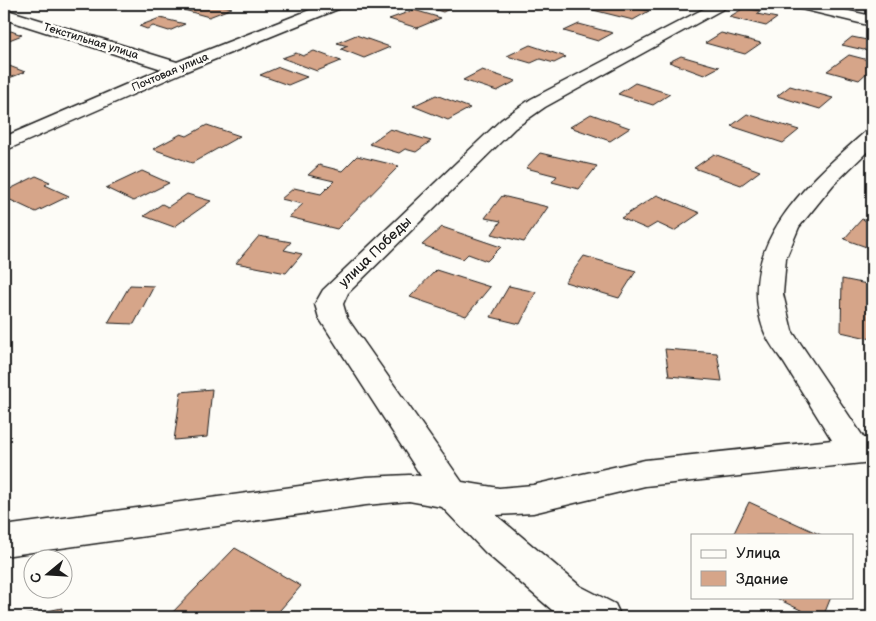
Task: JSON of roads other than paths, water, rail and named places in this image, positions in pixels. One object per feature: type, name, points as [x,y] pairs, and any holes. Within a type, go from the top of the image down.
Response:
[{"type":"street","name":"Почтовая улица","points":[[4,145],[178,68],[338,4]]},
{"type":"street","name":"улица Победы","points":[[601,617],[558,591],[498,541],[450,493],[333,318],[329,304],[336,290],[508,124],[538,103],[724,4]]},
{"type":"street","points":[[798,4],[872,21]]},
{"type":"street","name":"Текстильная улица","points":[[4,14],[178,68]]},
{"type":"street","points":[[4,541],[366,491],[409,488],[499,502],[533,499],[645,473],[864,450],[778,331],[770,294],[773,258],[788,225],[826,180],[872,136]]}]
